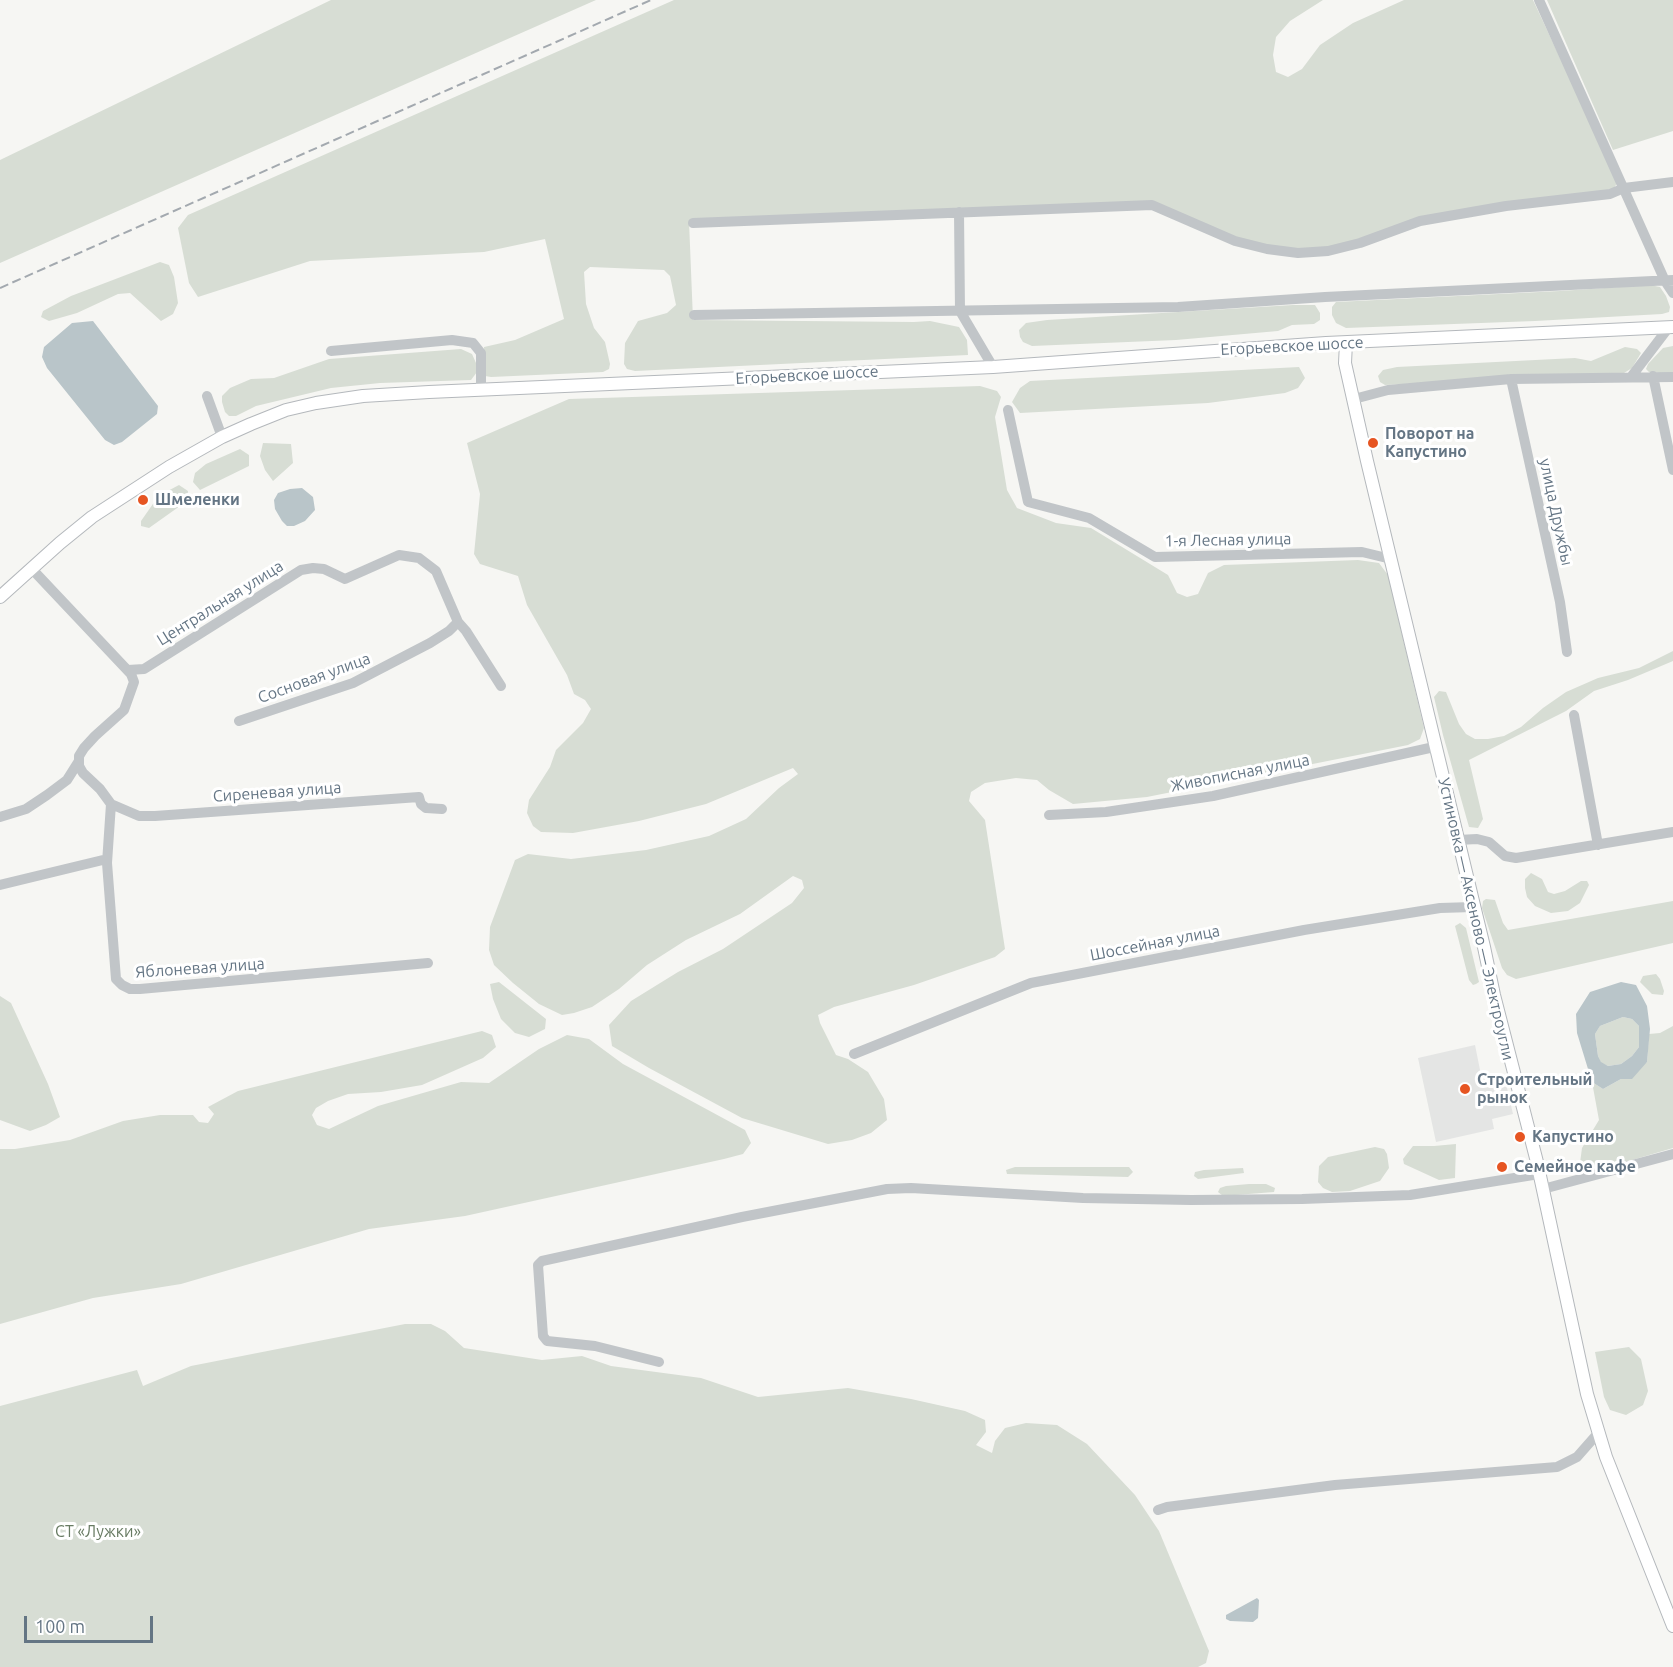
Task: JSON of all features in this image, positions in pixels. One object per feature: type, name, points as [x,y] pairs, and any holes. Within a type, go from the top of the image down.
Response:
[{"type":"main road","name":"Егорьевское шоссе","points":[[0,597],[31,568],[102,510],[169,467],[222,437],[286,410],[316,403],[363,396],[993,367],[1346,343],[1671,327]]},
{"type":"main road","name":"Устиновка — Аксеново — Электроугли","points":[[1346,343],[1345,363],[1434,747],[1543,1189],[1587,1394],[1606,1457],[1673,1626]]},
{"type":"street","points":[[1539,0],[1673,293]]},
{"type":"street","points":[[693,223],[1152,205],[1235,241],[1267,249],[1298,253],[1328,251],[1360,243],[1420,221],[1506,206],[1610,194],[1624,188],[1673,182]]},
{"type":"street","points":[[959,212],[960,311],[993,367]]},
{"type":"street","points":[[694,315],[1178,307],[1325,297],[1669,280]]},
{"type":"street","points":[[1631,376],[1671,327]]},
{"type":"street","points":[[330,351],[452,340],[473,343],[481,353],[481,390]]},
{"type":"street","points":[[1653,376],[1673,470]]},
{"type":"street","points":[[1354,399],[1388,390],[1511,379],[1673,377]]},
{"type":"street","name":"улица Дружбы","points":[[1511,379],[1560,602],[1567,652]]},
{"type":"street","points":[[207,396],[222,437]]},
{"type":"street","name":"1-я Лесная улица","points":[[1008,410],[1028,502],[1089,518],[1155,557],[1362,552],[1391,559]]},
{"type":"street","name":"Центральная улица","points":[[128,670],[144,669],[301,570],[324,569],[345,579],[399,555],[419,558],[436,571],[458,622],[501,686]]},
{"type":"street","points":[[0,817],[26,809],[67,780],[84,748],[124,710],[134,682],[128,670],[31,568]]},
{"type":"street","name":"Сосновая улица","points":[[239,721],[353,683],[430,643],[449,631],[458,622]]},
{"type":"street","points":[[1574,716],[1598,845]]},
{"type":"street","name":"Живописная улица","points":[[1049,816],[1106,812],[1213,796],[1434,747]]},
{"type":"street","points":[[79,761],[83,773],[100,789],[111,804]]},
{"type":"street","name":"Сиреневая улица","points":[[111,804],[139,816],[155,816],[419,797],[421,804],[426,807],[442,809]]},
{"type":"street","name":"Яблоневая улица","points":[[111,804],[107,859],[116,979],[122,985],[130,989],[428,963]]},
{"type":"street","points":[[1458,840],[1477,839],[1489,842],[1505,856],[1516,858],[1673,832]]},
{"type":"street","points":[[0,885],[107,859]]},
{"type":"street","name":"Шоссейная улица","points":[[855,1054],[1030,983],[1304,930],[1440,908],[1473,906]]},
{"type":"street","points":[[1543,1189],[1673,1154]]},
{"type":"street","points":[[659,1362],[595,1346],[547,1341],[543,1336],[538,1265],[542,1261],[742,1217],[886,1189],[912,1188],[1143,1199],[1302,1199],[1410,1196],[1539,1174]]},
{"type":"street","points":[[1158,1510],[1335,1485],[1557,1467],[1577,1457],[1599,1432]]},
{"type":"shaded area","points":[[93,321],[158,406],[157,414],[122,442],[114,445],[105,440],[47,368],[42,357],[44,347],[72,323]]},
{"type":"shaded area","points":[[302,488],[313,497],[315,510],[305,521],[294,526],[287,526],[275,509],[274,500],[278,493]]},
{"type":"shaded area","points":[[1621,982],[1636,985],[1647,1006],[1650,1029],[1647,1062],[1632,1079],[1621,1079],[1603,1089],[1592,1082],[1577,1033],[1576,1014],[1590,992]],"holes":[[[1623,1017],[1632,1019],[1639,1026],[1639,1047],[1621,1064],[1608,1066],[1601,1062],[1595,1034],[1600,1026]]]},
{"type":"shaded area","name":"Строительный рынок","points":[[1475,1045],[1482,1080],[1504,1075],[1513,1114],[1492,1119],[1494,1129],[1436,1142],[1418,1058]]},
{"type":"shaded area","points":[[1257,1598],[1259,1600],[1258,1618],[1253,1622],[1226,1619],[1226,1615]]},
{"type":"green space","points":[[331,0],[596,0],[0,263],[0,160]]},
{"type":"green space","points":[[674,0],[1323,0],[1290,21],[1276,37],[1273,55],[1276,72],[1288,77],[1302,69],[1320,45],[1353,23],[1404,0],[1533,0],[1618,182],[1614,188],[1599,193],[1502,204],[1323,249],[1295,250],[1235,239],[1153,202],[689,221],[693,320],[930,321],[959,327],[967,340],[968,355],[635,371],[627,369],[624,364],[625,343],[638,321],[667,313],[676,305],[670,276],[664,270],[590,267],[584,272],[586,304],[594,328],[605,342],[609,369],[603,372],[485,376],[484,347],[515,340],[564,319],[545,239],[484,252],[310,261],[198,297],[189,283],[178,228],[188,215]]},
{"type":"green space","points":[[1547,0],[1673,0],[1673,131],[1613,150]]},
{"type":"green space","points":[[160,262],[169,265],[174,277],[178,303],[173,314],[161,321],[130,293],[118,294],[77,313],[49,321],[41,317],[43,311],[71,296]]},
{"type":"green space","points":[[1650,285],[1660,287],[1670,307],[1669,312],[1535,321],[1346,328],[1336,323],[1332,315],[1332,307],[1336,302]]},
{"type":"green space","points":[[1315,305],[1320,313],[1320,320],[1314,324],[1292,325],[1278,331],[1176,340],[1032,346],[1023,342],[1019,330],[1026,323],[1047,320]]},
{"type":"green space","points":[[1673,346],[1673,374],[1649,372],[1646,369],[1663,348]]},
{"type":"green space","points":[[1625,347],[1637,349],[1641,353],[1632,368],[1624,373],[1385,385],[1380,382],[1378,376],[1383,370],[1397,367],[1575,358],[1591,361]]},
{"type":"green space","points":[[461,349],[472,354],[476,363],[477,372],[471,380],[380,383],[331,388],[256,406],[236,416],[229,416],[225,412],[222,402],[222,396],[230,388],[251,379],[274,378],[329,359]]},
{"type":"green space","points":[[1299,367],[1305,378],[1298,388],[1285,393],[1208,403],[1020,413],[1012,402],[1020,388],[1030,381]]},
{"type":"green space","points":[[980,386],[997,391],[1001,397],[995,417],[1007,490],[1017,508],[1056,523],[1091,528],[1168,575],[1177,593],[1187,597],[1198,594],[1208,573],[1224,565],[1358,560],[1379,563],[1388,575],[1424,728],[1420,739],[1408,745],[1147,797],[1073,804],[1037,780],[1016,778],[985,783],[971,792],[969,801],[985,820],[1005,949],[995,957],[914,985],[834,1007],[818,1015],[836,1055],[848,1059],[868,1072],[884,1099],[887,1120],[871,1133],[852,1140],[828,1144],[742,1118],[649,1068],[612,1046],[609,1025],[631,1001],[678,972],[723,949],[792,903],[804,888],[802,880],[793,876],[740,914],[686,940],[647,965],[619,989],[592,1007],[574,1013],[562,1015],[539,1004],[494,965],[489,950],[490,927],[515,860],[528,854],[571,859],[646,850],[709,836],[746,819],[779,788],[798,774],[793,768],[706,804],[639,821],[573,833],[541,832],[533,826],[527,813],[529,800],[550,767],[556,750],[583,723],[591,709],[585,700],[574,694],[567,675],[527,605],[518,576],[480,564],[474,554],[480,494],[467,443],[569,399]]},
{"type":"green space","points":[[263,443],[291,444],[293,463],[273,481],[265,470],[260,456]]},
{"type":"green space","points":[[240,449],[249,455],[249,466],[200,490],[193,482],[195,473],[206,464]]},
{"type":"green space","points":[[179,485],[188,491],[187,501],[149,528],[141,526],[141,521],[155,501]]},
{"type":"green space","points":[[1673,651],[1673,661],[1594,691],[1566,711],[1469,760],[1483,819],[1478,828],[1469,827],[1434,697],[1439,691],[1446,692],[1459,724],[1466,734],[1475,739],[1488,739],[1504,736],[1521,727],[1566,692],[1598,678],[1639,668]]},
{"type":"green space","points":[[1531,873],[1542,879],[1548,892],[1554,894],[1565,891],[1581,881],[1587,881],[1589,885],[1580,903],[1568,911],[1551,913],[1535,906],[1527,897],[1525,879]]},
{"type":"green space","points":[[1495,900],[1503,923],[1508,930],[1673,901],[1673,943],[1516,979],[1507,975],[1502,968],[1482,908],[1483,901]]},
{"type":"green space","points":[[1460,923],[1466,928],[1479,982],[1473,985],[1469,980],[1455,926]]},
{"type":"green space","points":[[1656,974],[1664,991],[1663,995],[1652,994],[1640,982],[1643,976]]},
{"type":"green space","points":[[499,982],[546,1019],[545,1029],[529,1037],[515,1033],[501,1019],[490,984]]},
{"type":"green space","points":[[0,996],[11,1003],[48,1084],[60,1117],[30,1131],[0,1120]]},
{"type":"green space","points":[[1623,1017],[1632,1019],[1639,1026],[1639,1047],[1621,1064],[1608,1066],[1601,1063],[1598,1056],[1595,1034],[1600,1026]]},
{"type":"green space","points":[[1673,1026],[1673,1148],[1588,1173],[1582,1171],[1580,1163],[1582,1148],[1599,1120],[1592,1082],[1603,1089],[1647,1062],[1649,1034],[1660,1033]]},
{"type":"green space","points":[[482,1031],[492,1035],[496,1047],[483,1058],[422,1085],[381,1092],[348,1094],[328,1101],[316,1108],[312,1115],[317,1125],[329,1129],[378,1106],[461,1082],[489,1083],[539,1049],[567,1035],[589,1039],[623,1064],[745,1130],[751,1143],[743,1154],[724,1159],[465,1216],[369,1229],[181,1284],[93,1298],[0,1324],[0,1149],[15,1149],[70,1140],[123,1121],[160,1115],[193,1115],[199,1122],[208,1123],[214,1114],[208,1107],[238,1091]]},
{"type":"green space","points":[[1456,1144],[1455,1178],[1439,1180],[1404,1164],[1403,1159],[1413,1146]]},
{"type":"green space","points":[[1375,1147],[1384,1149],[1387,1154],[1389,1168],[1380,1181],[1350,1191],[1332,1192],[1323,1188],[1318,1182],[1319,1166],[1328,1157]]},
{"type":"green space","points":[[1015,1167],[1129,1167],[1133,1172],[1128,1177],[1007,1174],[1006,1170]]},
{"type":"green space","points":[[1243,1168],[1244,1173],[1198,1179],[1194,1176],[1195,1172],[1204,1170]]},
{"type":"green space","points":[[1266,1184],[1275,1188],[1274,1192],[1223,1196],[1218,1192],[1220,1188],[1226,1186]]},
{"type":"green space","name":"СТ «Лужки»","points":[[405,1324],[431,1324],[445,1331],[464,1348],[542,1360],[582,1356],[611,1366],[701,1378],[758,1397],[848,1388],[911,1399],[965,1411],[985,1420],[986,1432],[976,1445],[992,1453],[995,1441],[1005,1428],[1026,1423],[1057,1425],[1087,1444],[1135,1495],[1159,1531],[1209,1651],[1206,1663],[1198,1667],[0,1667],[0,1406],[137,1370],[143,1386],[191,1366]]},
{"type":"green space","points":[[1629,1347],[1641,1359],[1648,1391],[1643,1405],[1626,1415],[1610,1410],[1604,1397],[1595,1352]]},
{"type":"railway","points":[[0,288],[651,0]]},
{"type":"place","name":"Поворот на Капустино","points":[[1373,443]]},
{"type":"place","name":"Шмеленки","points":[[143,500]]},
{"type":"place","name":"Строительный рынок","points":[[1465,1089]]},
{"type":"place","name":"Капустино","points":[[1520,1137]]},
{"type":"place","name":"Семейное кафе","points":[[1502,1167]]}]
